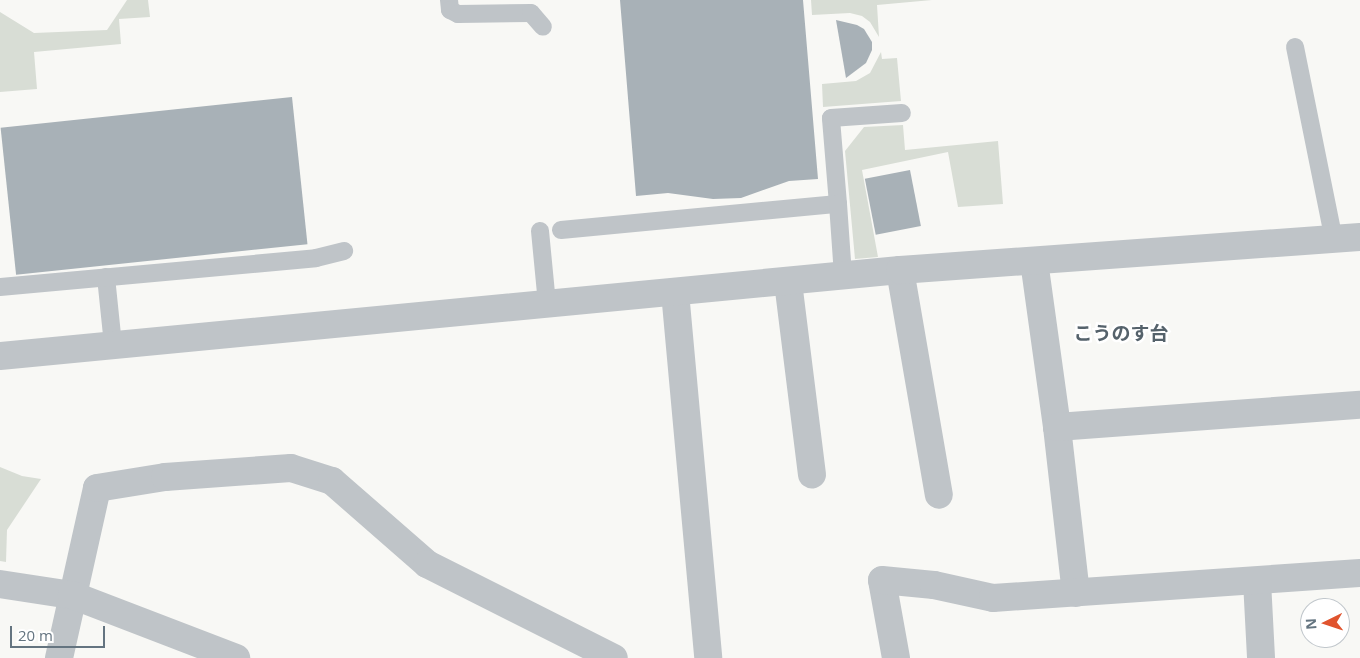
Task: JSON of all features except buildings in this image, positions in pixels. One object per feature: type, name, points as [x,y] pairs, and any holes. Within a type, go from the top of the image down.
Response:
[{"type":"street","points":[[0,356],[900,270],[1347,238]]},
{"type":"street","points":[[1034,261],[1057,427],[1076,593]]},
{"type":"street","points":[[900,270],[939,495]]},
{"type":"street","points":[[788,282],[812,475]]},
{"type":"street","points":[[675,292],[708,658]]},
{"type":"street","points":[[1057,427],[1360,405]]},
{"type":"street","points":[[59,658],[97,488],[165,477],[291,468],[332,482],[427,564],[614,658]]},
{"type":"street","points":[[896,658],[882,580],[934,585],[994,598],[1360,573]]},
{"type":"street","points":[[1258,581],[1261,658]]},
{"type":"street","points":[[0,584],[72,595],[236,658]]},
{"type":"lane","points":[[449,0],[450,10],[458,14],[531,13],[543,27]]},
{"type":"lane","points":[[1295,47],[1347,238]]},
{"type":"lane","points":[[843,276],[831,118],[902,113]]},
{"type":"lane","points":[[561,230],[838,204]]},
{"type":"lane","points":[[540,232],[547,304]]},
{"type":"lane","points":[[0,287],[316,258],[344,251]]},
{"type":"lane","points":[[106,277],[113,345]]},
{"type":"shaded area","points":[[127,0],[148,0],[150,17],[119,19],[121,44],[34,52],[37,89],[0,92],[0,12],[34,33],[107,30]]},
{"type":"shaded area","points":[[811,0],[932,0],[877,5],[879,37],[870,22],[862,16],[850,13],[812,15]]},
{"type":"shaded area","points":[[881,52],[882,59],[897,58],[901,101],[823,107],[822,84],[856,81],[870,73]]},
{"type":"shaded area","points":[[903,125],[905,150],[998,141],[1003,204],[958,207],[948,152],[862,170],[878,257],[855,259],[845,151],[864,127]]},
{"type":"shaded area","points":[[0,467],[22,476],[41,479],[7,530],[6,562],[0,561]]},
{"type":"district","name":"こうのす台","points":[[1121,334]]}]
